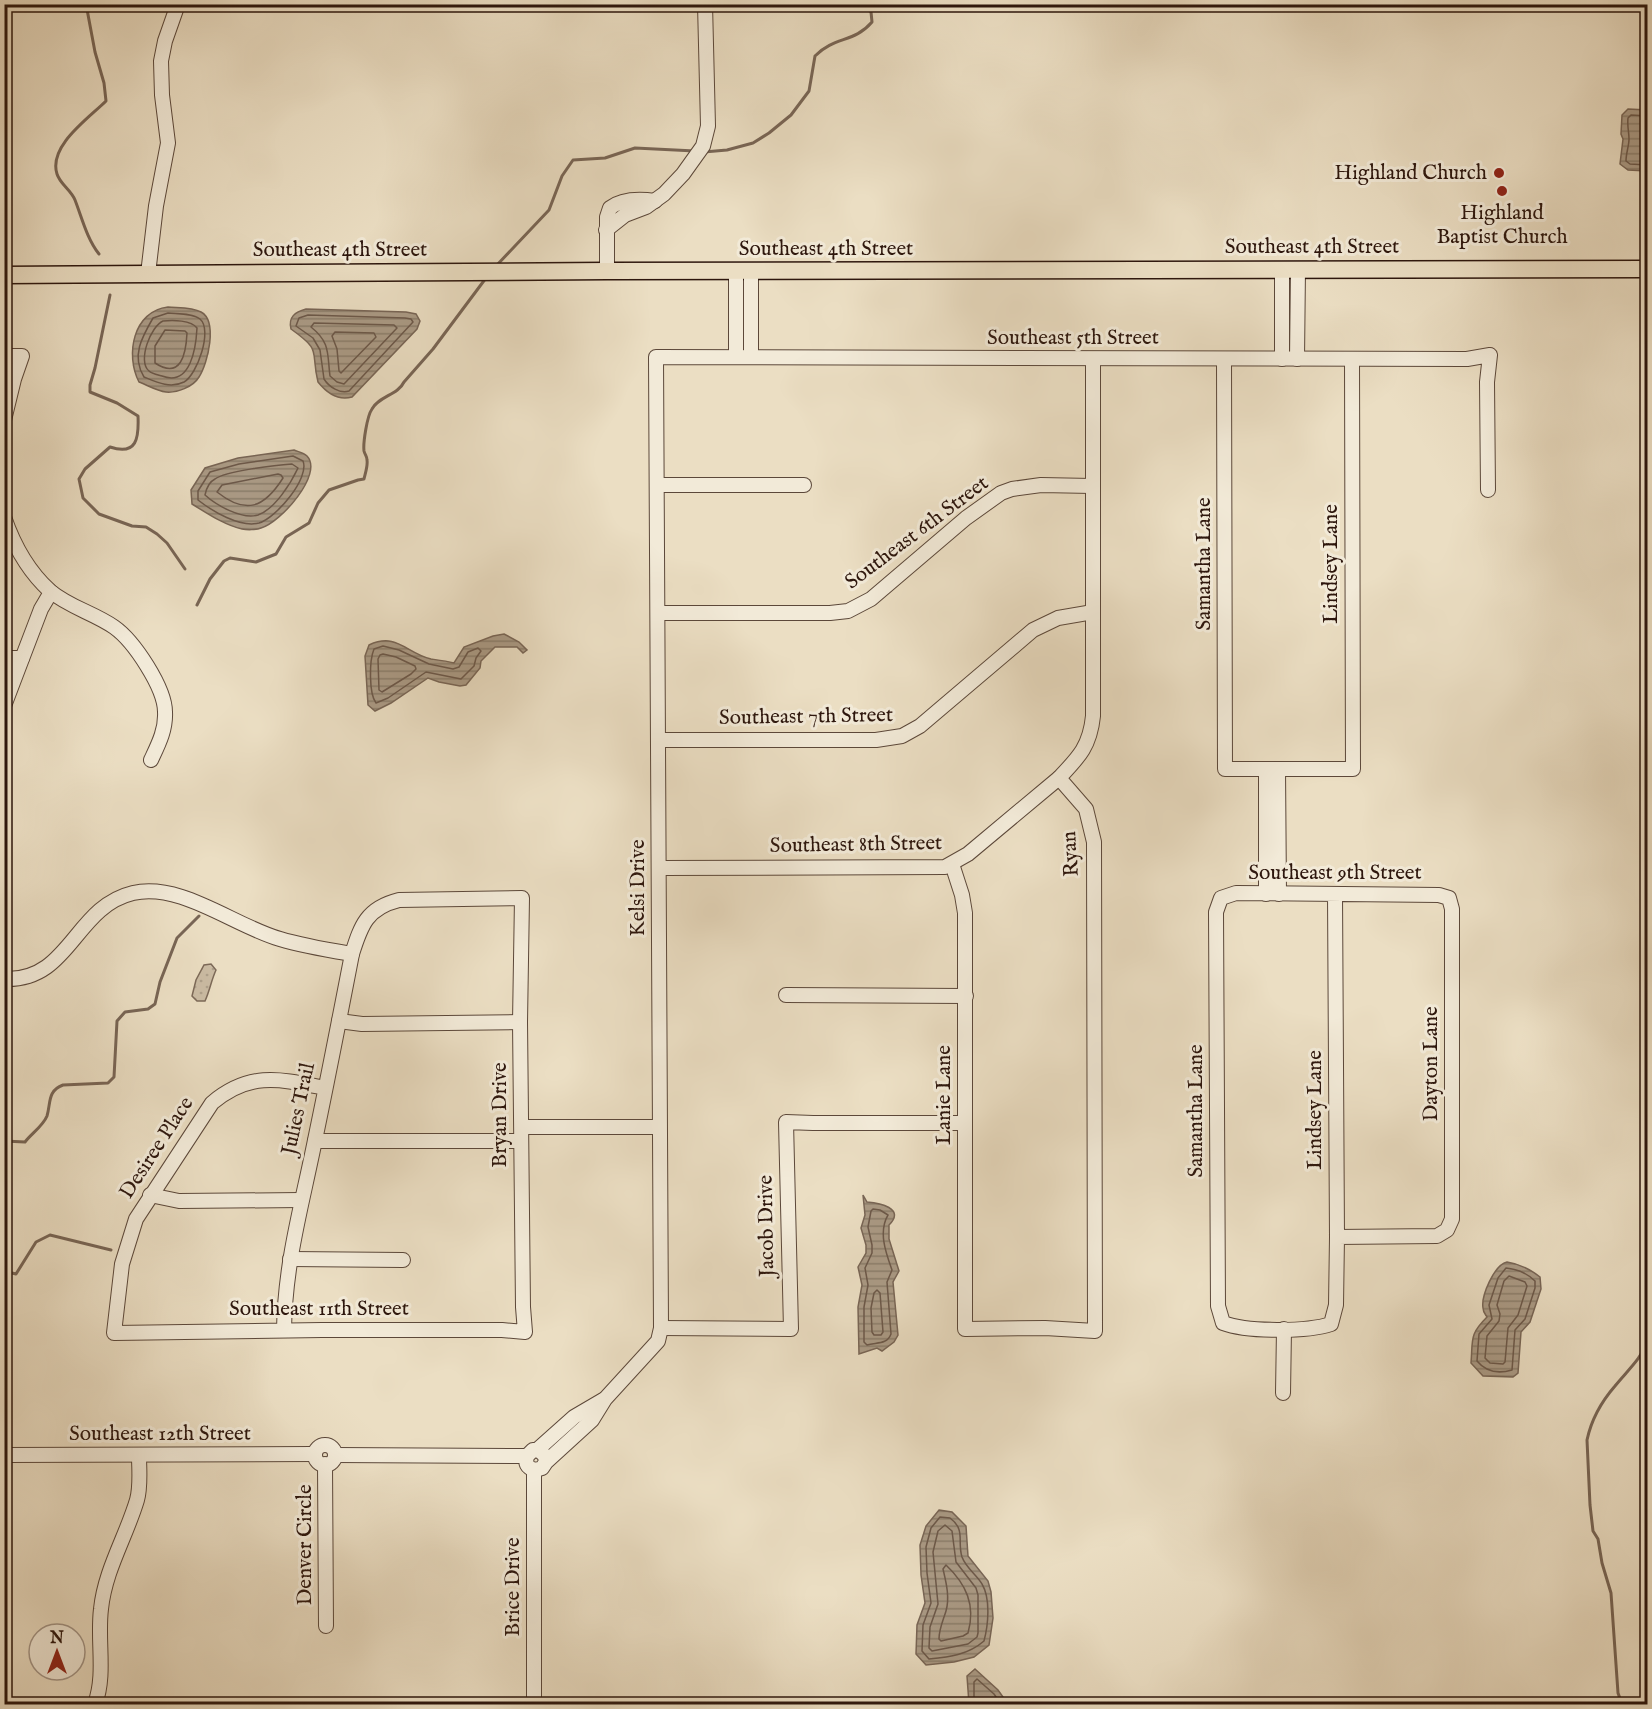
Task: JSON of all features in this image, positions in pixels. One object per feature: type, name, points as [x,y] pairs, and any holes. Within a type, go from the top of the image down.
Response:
[{"type":"main road","name":"Southeast 4th Street","points":[[4,275],[1647,269]]},
{"type":"street","points":[[148,274],[156,206],[168,143],[161,88],[161,61],[165,41],[178,4]]},
{"type":"street","points":[[607,271],[606,230],[608,212],[613,205],[638,199],[655,201],[683,174],[703,146],[708,126],[705,4]]},
{"type":"street","points":[[1282,359],[1290,269]]},
{"type":"street","points":[[1290,269],[1297,359]]},
{"type":"street","points":[[736,357],[743,271]]},
{"type":"street","points":[[743,271],[751,357]]},
{"type":"street","name":"Southeast 5th Street","points":[[656,357],[1467,359],[1490,355],[1487,382],[1488,490]]},
{"type":"street","points":[[4,356],[22,356],[4,420]]},
{"type":"street","name":"Kelsi Drive","points":[[540,1466],[586,1427],[605,1399],[658,1341],[661,1328],[656,357]]},
{"type":"street","points":[[1059,778],[1084,749],[1092,729],[1093,359]]},
{"type":"street","name":"Samantha Lane","points":[[1224,359],[1225,768],[1272,769]]},
{"type":"street","name":"Lindsey Lane","points":[[1272,769],[1353,769],[1352,359]]},
{"type":"street","points":[[658,485],[804,485]]},
{"type":"street","name":"Southeast 6th Street","points":[[658,613],[830,613],[848,611],[871,599],[966,518],[1001,493],[1012,489],[1041,486],[1092,486]]},
{"type":"street","points":[[4,518],[22,557],[51,592],[112,626],[127,639],[142,659],[159,689],[165,706],[165,724],[151,760]]},
{"type":"street","points":[[4,706],[41,609],[51,592]]},
{"type":"street","name":"Southeast 7th Street","points":[[658,740],[840,741],[902,736],[920,726],[1033,630],[1046,622],[1068,615],[1093,612]]},
{"type":"street","points":[[4,658],[22,658]]},
{"type":"street","points":[[1272,769],[1272,894]]},
{"type":"street","name":"Southeast 8th Street","points":[[659,868],[928,868],[952,864],[968,854],[1059,778]]},
{"type":"street","name":"Ryan","points":[[965,1329],[1095,1330],[1094,842],[1086,809],[1059,778]]},
{"type":"street","name":"Lanie Lane","points":[[952,864],[965,912],[965,1329]]},
{"type":"street","points":[[4,979],[24,978],[40,973],[58,958],[89,920],[105,906],[126,895],[144,891],[175,895],[281,940],[352,954]]},
{"type":"street","name":"Southeast 9th Street","points":[[1221,898],[1236,893],[1439,895],[1449,898]]},
{"type":"street","name":"Lindsey Lane","points":[[1284,1329],[1317,1329],[1331,1324],[1336,1305],[1335,894]]},
{"type":"street","name":"Julies Trail","points":[[284,1330],[285,1294],[301,1200],[315,1142],[352,954],[362,925],[381,906],[399,900],[522,898]]},
{"type":"street","name":"Bryan Drive","points":[[522,898],[520,1022],[525,1332]]},
{"type":"street","name":"Samantha Lane","points":[[1221,898],[1216,912],[1218,1306],[1223,1323],[1236,1328],[1284,1329]]},
{"type":"street","name":"Dayton Lane","points":[[1337,1237],[1437,1236],[1447,1230],[1452,1219],[1452,909],[1449,898]]},
{"type":"street","points":[[786,996],[966,996]]},
{"type":"street","points":[[339,1021],[362,1023],[520,1022]]},
{"type":"street","name":"Desiree Place","points":[[114,1333],[119,1279],[136,1219],[203,1113],[229,1089],[254,1081],[272,1079],[325,1088]]},
{"type":"street","name":"Jacob Drive","points":[[661,1328],[791,1329],[786,1122],[965,1123]]},
{"type":"street","points":[[315,1142],[659,1127]]},
{"type":"street","points":[[150,1195],[179,1201],[301,1200]]},
{"type":"street","points":[[290,1259],[310,1261],[403,1260]]},
{"type":"street","points":[[1283,1393],[1284,1329]]},
{"type":"street","name":"Southeast 11th Street","points":[[114,1333],[284,1330],[502,1330],[525,1332]]},
{"type":"street","name":"Kelsi Drive","points":[[532,1453],[574,1417],[605,1399]]},
{"type":"street","points":[[532,1453],[545,1456],[540,1466]]},
{"type":"street","name":"Southeast 12th Street","points":[[4,1455],[325,1458],[532,1453]]},
{"type":"street","points":[[94,1704],[100,1681],[102,1600],[109,1572],[137,1501],[139,1455]]},
{"type":"street","name":"Denver Circle","points":[[325,1458],[326,1626]]},
{"type":"street","name":"Brice Drive","points":[[534,1704],[540,1466]]},
{"type":"shaded area","points":[[211,964],[216,970],[207,997],[205,1001],[197,1001],[192,996],[196,980],[204,965]]},
{"type":"water","points":[[1628,109],[1647,110],[1647,171],[1628,170],[1620,164],[1623,139],[1622,115]]},
{"type":"water","points":[[168,307],[189,308],[201,312],[209,324],[210,343],[206,362],[196,381],[180,390],[166,392],[139,382],[135,371],[133,347],[140,325],[147,317],[156,310]]},
{"type":"water","points":[[306,309],[406,312],[416,314],[420,321],[417,329],[352,397],[342,398],[329,392],[318,382],[314,352],[308,342],[291,329],[293,316]]},
{"type":"water","points":[[294,450],[307,456],[311,464],[310,474],[298,497],[269,524],[257,529],[242,529],[222,522],[192,504],[191,490],[205,468],[238,458]]},
{"type":"water","points":[[504,634],[519,642],[527,650],[523,653],[517,647],[495,647],[481,661],[480,668],[466,685],[460,686],[428,678],[375,711],[368,705],[365,656],[369,645],[387,641],[394,642],[422,656],[454,663],[464,647]]},
{"type":"water","points":[[863,1195],[867,1202],[889,1208],[894,1214],[889,1225],[889,1239],[899,1271],[893,1282],[898,1335],[894,1342],[882,1351],[877,1348],[859,1354],[858,1307],[862,1285],[858,1267],[866,1253],[861,1228],[865,1215]]},
{"type":"water","points":[[1507,1262],[1525,1267],[1540,1277],[1541,1289],[1530,1322],[1521,1332],[1518,1373],[1513,1377],[1483,1376],[1471,1363],[1473,1338],[1477,1328],[1487,1317],[1483,1311],[1483,1303],[1489,1282],[1497,1269]]},
{"type":"water","points":[[939,1510],[952,1512],[966,1526],[968,1556],[988,1581],[993,1618],[989,1645],[974,1657],[926,1665],[916,1654],[917,1625],[925,1603],[920,1545],[926,1526]]},
{"type":"water","points":[[975,1669],[998,1690],[1008,1704],[969,1704],[967,1676]]},
{"type":"waterway","points":[[86,4],[106,101],[64,143],[58,153],[56,164],[58,178],[73,196],[88,235],[99,254]]},
{"type":"waterway","points":[[704,152],[727,150],[753,143],[791,115],[809,91],[815,56],[830,45],[865,29],[872,22],[871,12],[861,4]]},
{"type":"waterway","points":[[496,266],[549,210],[562,176],[573,160],[605,158],[635,148],[695,151]]},
{"type":"waterway","points":[[197,605],[210,579],[224,561],[230,558],[256,562],[276,554],[286,537],[309,523],[318,503],[329,490],[364,479],[367,467],[367,457],[364,451],[365,436],[368,417],[372,409],[379,401],[401,386],[433,349],[486,278]]},
{"type":"waterway","points":[[110,295],[90,392],[117,403],[138,416],[138,431],[137,438],[131,447],[126,449],[110,447],[85,469],[79,479],[83,498],[99,514],[132,526],[146,527],[157,534],[167,543],[185,569]]},
{"type":"waterway","points":[[4,1141],[25,1142],[45,1120],[52,1094],[63,1085],[108,1083],[114,1077],[117,1021],[125,1012],[148,1009],[155,1004],[160,982],[177,938],[199,916]]},
{"type":"waterway","points":[[4,1271],[16,1274],[36,1242],[50,1235],[111,1250]]},
{"type":"waterway","points":[[1622,1704],[1618,1693],[1611,1593],[1598,1539],[1593,1531],[1587,1440],[1601,1405],[1638,1359],[1648,1341]]},
{"type":"place","name":"Highland Church","points":[[1499,173]]},
{"type":"place","name":"Highland Baptist Church","points":[[1502,191]]}]
